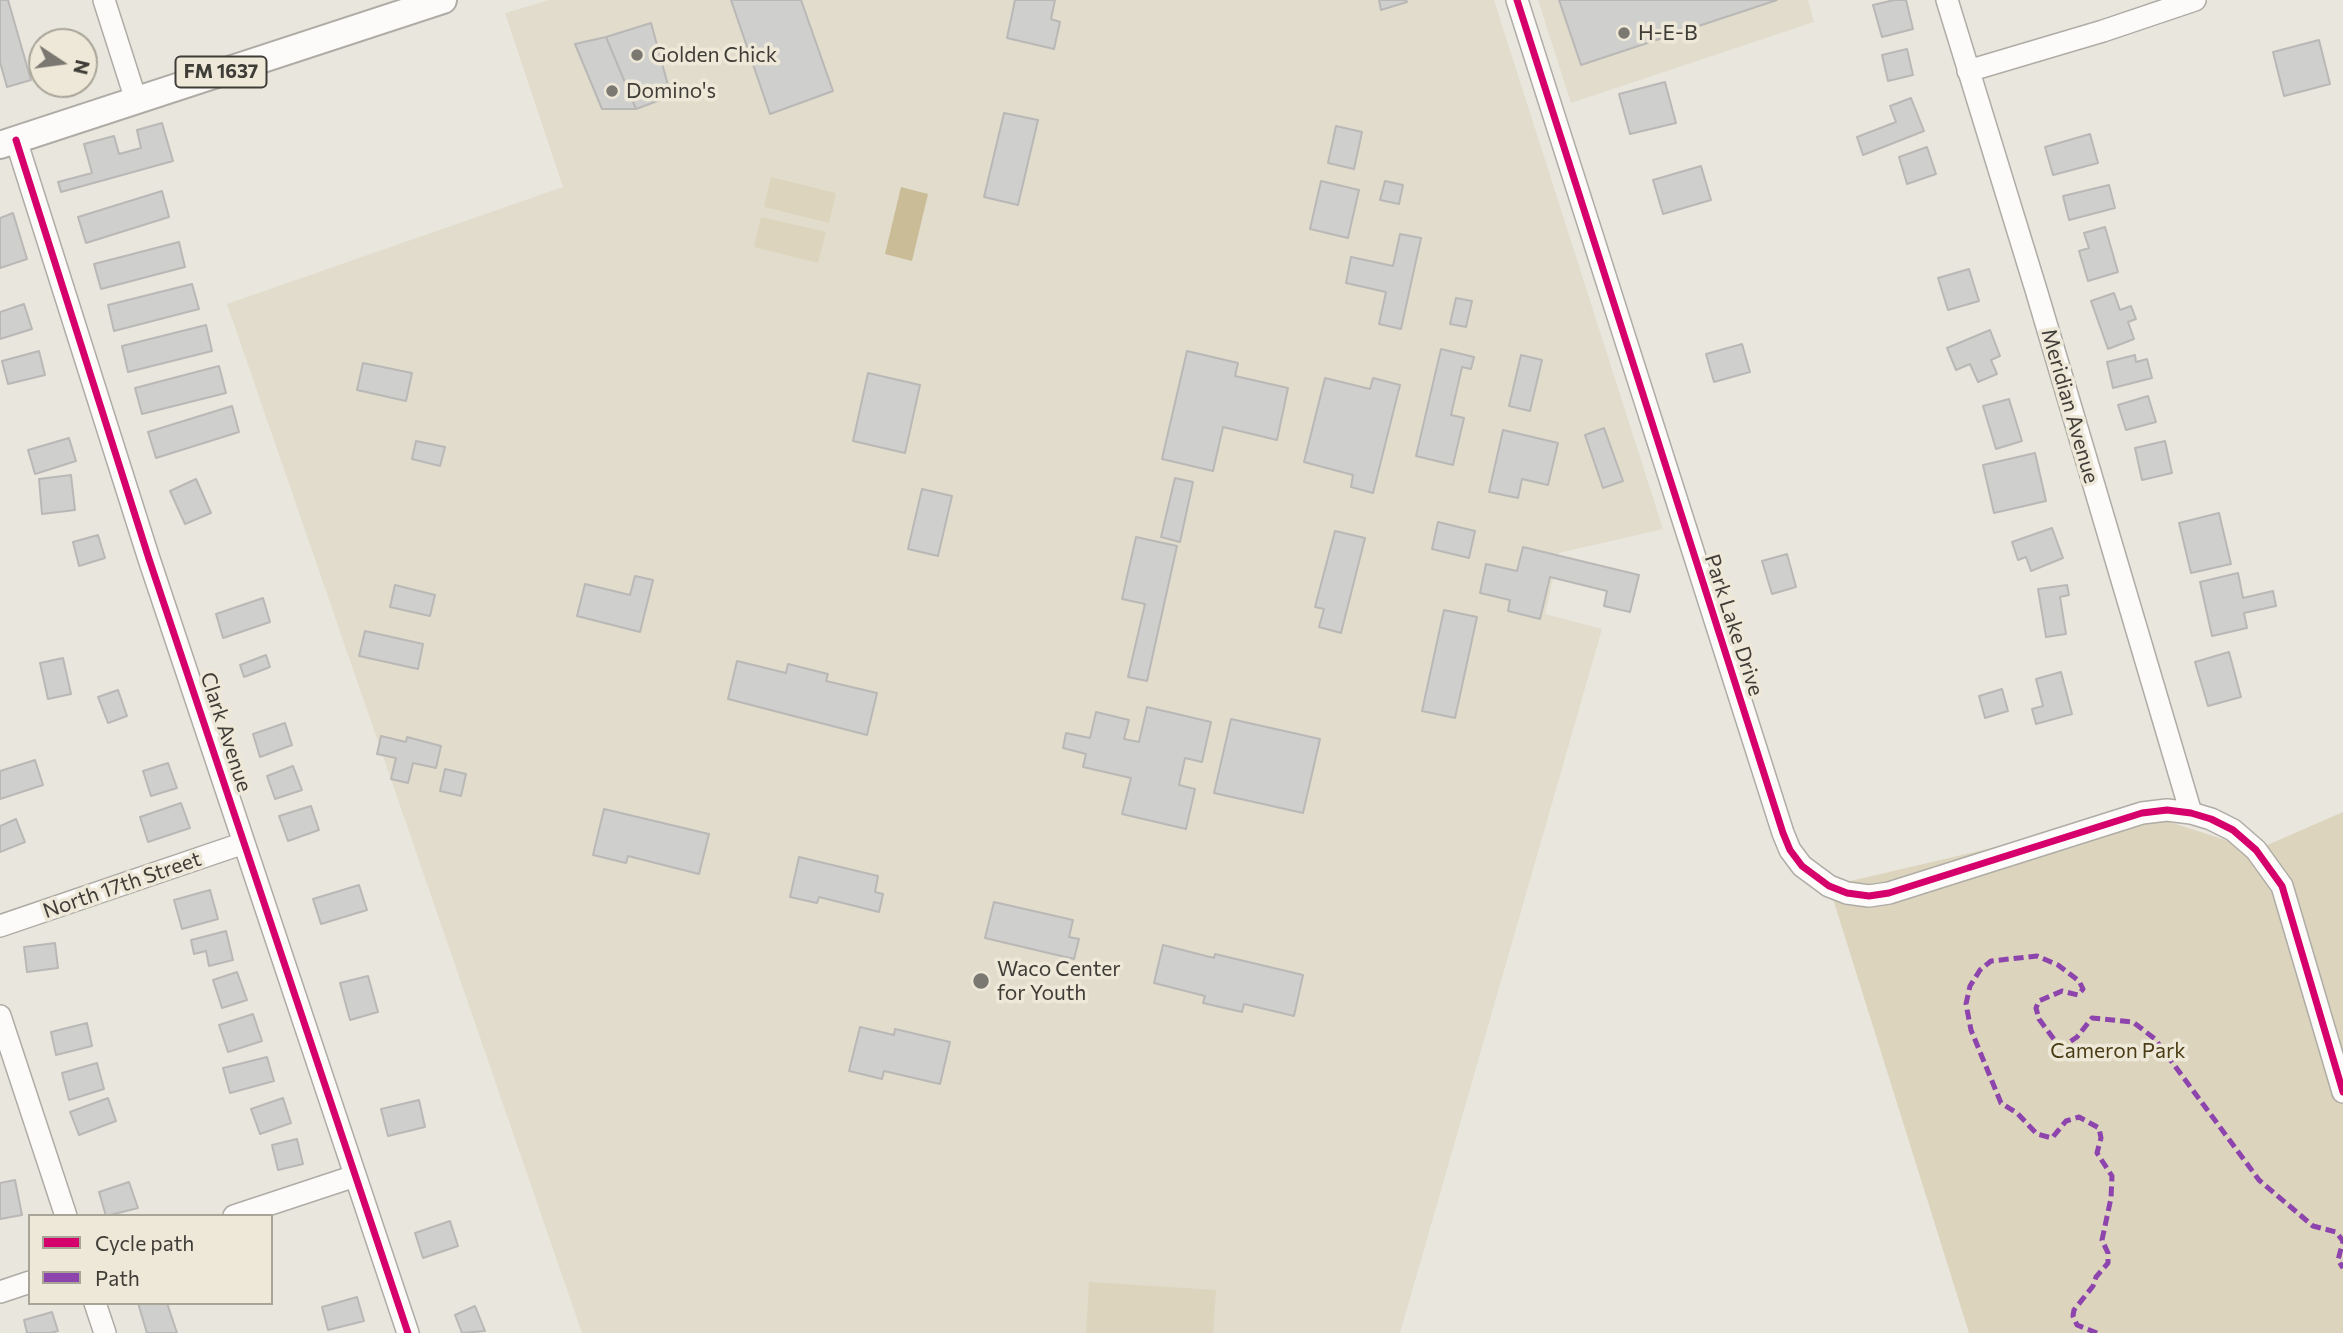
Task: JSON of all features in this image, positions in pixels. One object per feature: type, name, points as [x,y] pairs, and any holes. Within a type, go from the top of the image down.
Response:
[{"type":"main road","name":"FM 1637","points":[[8,142],[443,0]]},
{"type":"street","points":[[104,0],[136,100]]},
{"type":"street","name":"Park Lake Drive","points":[[1517,0],[1783,833],[1790,850],[1802,866],[1829,887],[1869,896],[2142,813],[2167,810],[2211,819],[2233,831],[2256,850],[2282,886],[2343,1092]]},
{"type":"street","name":"Meridian Avenue","points":[[1947,0],[2191,813]]},
{"type":"street","points":[[1968,71],[2103,31],[2195,0]]},
{"type":"street","name":"Clark Avenue","points":[[8,142],[408,1333]]},
{"type":"street","name":"North 17th Street","points":[[0,926],[244,843]]},
{"type":"street","points":[[0,1016],[65,1214]]},
{"type":"street","points":[[240,1214],[355,1176]]},
{"type":"street","points":[[0,1292],[28,1283]]},
{"type":"street","points":[[96,1305],[105,1333]]},
{"type":"shaded area","name":"Waco Center for Youth","points":[[549,0],[1494,0],[1663,529],[1559,553],[1545,614],[1602,629],[1400,1333],[582,1333],[227,304],[563,187],[505,13]]},
{"type":"shaded area","points":[[1538,0],[1808,0],[1814,22],[1571,103]]},
{"type":"shaded area","points":[[901,187],[928,194],[912,261],[885,254]]},
{"type":"green space","points":[[771,177],[836,193],[829,223],[764,207]]},
{"type":"green space","points":[[761,217],[826,232],[818,263],[754,247]]},
{"type":"green space","name":"Cameron Park","points":[[2343,812],[2343,1333],[1969,1333],[1829,886],[2142,813],[2256,850]]},
{"type":"green space","points":[[1089,1282],[1216,1290],[1213,1333],[1086,1333]]},
{"type":"building","points":[[0,0],[8,0],[28,70],[28,81],[7,87],[0,62]]},
{"type":"building","points":[[731,0],[801,0],[833,91],[770,114]]},
{"type":"building","points":[[1015,0],[1055,0],[1051,19],[1060,22],[1054,49],[1007,38]]},
{"type":"building","points":[[1379,0],[1406,0],[1407,2],[1381,10]]},
{"type":"building","name":"H-E-B","points":[[1559,0],[1777,0],[1581,65]]},
{"type":"building","points":[[1906,0],[1913,29],[1882,37],[1873,5]]},
{"type":"building","name":"Golden Chick","points":[[651,23],[671,96],[636,109],[606,37]]},
{"type":"building","name":"Domino's","points":[[606,37],[636,109],[602,109],[575,44]]},
{"type":"building","points":[[2319,40],[2330,84],[2284,96],[2273,52]]},
{"type":"building","points":[[1907,49],[1913,75],[1888,81],[1882,55]]},
{"type":"building","points":[[1665,82],[1676,123],[1630,134],[1619,94]]},
{"type":"building","points":[[1911,98],[1924,131],[1863,155],[1857,137],[1896,122],[1890,106]]},
{"type":"building","points":[[1004,113],[1038,120],[1018,205],[984,197]]},
{"type":"building","points":[[162,123],[173,161],[61,192],[58,182],[92,173],[84,144],[114,136],[119,154],[141,148],[137,130]]},
{"type":"building","points":[[1336,126],[1362,132],[1354,169],[1328,163]]},
{"type":"building","points":[[2090,134],[2098,163],[2053,175],[2045,147]]},
{"type":"building","points":[[1927,147],[1936,174],[1907,184],[1899,157]]},
{"type":"building","points":[[1701,166],[1711,200],[1663,214],[1653,180]]},
{"type":"building","points":[[1321,181],[1359,190],[1348,238],[1310,229]]},
{"type":"building","points":[[1385,181],[1403,185],[1399,204],[1380,200]]},
{"type":"building","points":[[2109,185],[2115,208],[2069,220],[2063,196]]},
{"type":"building","points":[[162,191],[169,217],[86,243],[78,217]]},
{"type":"building","points":[[13,213],[27,259],[0,268],[0,218]]},
{"type":"building","points":[[2105,227],[2118,272],[2088,281],[2079,251],[2089,248],[2084,233]]},
{"type":"building","points":[[1400,234],[1421,238],[1401,329],[1379,324],[1386,292],[1346,283],[1351,257],[1393,266]]},
{"type":"building","points":[[179,242],[185,267],[101,289],[94,264]]},
{"type":"building","points":[[1969,269],[1979,301],[1948,310],[1938,278]]},
{"type":"building","points":[[192,284],[199,309],[114,331],[108,305]]},
{"type":"building","points":[[2114,293],[2120,310],[2131,306],[2136,319],[2128,322],[2134,339],[2108,349],[2091,301]]},
{"type":"building","points":[[1456,298],[1472,301],[1466,327],[1450,324]]},
{"type":"building","points":[[24,304],[32,329],[0,339],[0,312]]},
{"type":"building","points":[[206,325],[212,351],[128,372],[122,346]]},
{"type":"building","points":[[1990,330],[2000,356],[1991,360],[1997,374],[1978,382],[1970,364],[1956,370],[1947,348]]},
{"type":"building","points":[[1742,344],[1750,372],[1714,382],[1706,354]]},
{"type":"building","points":[[1441,349],[1474,357],[1471,369],[1462,367],[1451,415],[1464,418],[1453,465],[1416,456]]},
{"type":"building","points":[[39,351],[45,375],[8,384],[2,361]]},
{"type":"building","points":[[1187,351],[1238,363],[1235,376],[1288,388],[1277,440],[1223,427],[1213,471],[1162,459]]},
{"type":"building","points":[[1521,355],[1542,360],[1530,411],[1509,406]]},
{"type":"building","points":[[2135,355],[2136,362],[2147,359],[2152,378],[2113,388],[2107,362]]},
{"type":"building","points":[[363,363],[412,373],[406,401],[357,390]]},
{"type":"building","points":[[219,366],[226,393],[142,414],[135,388]]},
{"type":"building","points":[[868,373],[920,385],[905,453],[853,441]]},
{"type":"building","points":[[1325,378],[1370,389],[1373,378],[1400,385],[1373,493],[1351,487],[1353,475],[1304,462]]},
{"type":"building","points":[[2148,396],[2156,422],[2126,430],[2118,405]]},
{"type":"building","points":[[2009,399],[2022,441],[1996,449],[1983,406]]},
{"type":"building","points":[[232,406],[239,432],[156,458],[148,432]]},
{"type":"building","points":[[1604,428],[1623,481],[1603,488],[1585,435]]},
{"type":"building","points":[[1503,430],[1558,443],[1548,485],[1522,479],[1518,498],[1489,492]]},
{"type":"building","points":[[69,438],[76,461],[35,474],[28,450]]},
{"type":"building","points":[[416,441],[445,447],[440,466],[412,459]]},
{"type":"building","points":[[2165,441],[2172,473],[2142,480],[2135,448]]},
{"type":"building","points":[[2035,453],[2046,501],[1994,513],[1983,465]]},
{"type":"building","points":[[71,475],[75,510],[42,514],[39,479]]},
{"type":"building","points":[[1175,478],[1193,482],[1180,542],[1161,537]]},
{"type":"building","points":[[196,479],[211,513],[185,524],[170,491]]},
{"type":"building","points":[[922,489],[952,496],[938,556],[908,549]]},
{"type":"building","points":[[2219,513],[2231,564],[2191,573],[2179,523]]},
{"type":"building","points":[[1438,522],[1475,531],[1469,558],[1432,549]]},
{"type":"building","points":[[2052,528],[2063,558],[2031,571],[2026,557],[2018,560],[2012,542]]},
{"type":"building","points":[[1335,531],[1365,538],[1341,633],[1319,627],[1324,609],[1315,607]]},
{"type":"building","points":[[98,535],[105,558],[79,566],[73,542]]},
{"type":"building","points":[[1136,537],[1177,546],[1147,681],[1128,677],[1145,604],[1122,599]]},
{"type":"building","points":[[1523,547],[1639,575],[1630,612],[1604,606],[1607,591],[1550,577],[1540,619],[1508,611],[1510,600],[1480,593],[1486,564],[1517,571]]},
{"type":"building","points":[[1787,554],[1796,587],[1772,594],[1762,561]]},
{"type":"building","points":[[2238,573],[2243,598],[2273,591],[2276,606],[2244,613],[2247,628],[2212,636],[2200,582]]},
{"type":"building","points":[[635,576],[653,580],[640,632],[577,616],[585,584],[630,595]]},
{"type":"building","points":[[395,585],[435,595],[430,616],[390,607]]},
{"type":"building","points":[[2067,585],[2069,595],[2060,597],[2066,634],[2046,637],[2038,589]]},
{"type":"building","points":[[263,598],[270,622],[223,638],[216,614]]},
{"type":"building","points":[[1444,610],[1477,617],[1455,718],[1422,711]]},
{"type":"building","points":[[365,631],[423,644],[418,669],[359,656]]},
{"type":"building","points":[[2229,652],[2241,697],[2208,706],[2195,662]]},
{"type":"building","points":[[266,655],[270,667],[244,677],[240,665]]},
{"type":"building","points":[[63,658],[71,694],[48,699],[40,663]]},
{"type":"building","points":[[737,661],[786,673],[788,664],[828,674],[826,681],[877,693],[867,735],[728,699]]},
{"type":"building","points":[[2061,672],[2072,714],[2036,724],[2032,709],[2043,706],[2036,679]]},
{"type":"building","points":[[2002,689],[2008,711],[1985,718],[1979,696]]},
{"type":"building","points":[[118,690],[127,716],[108,723],[98,697]]},
{"type":"building","points":[[1147,707],[1211,722],[1202,762],[1185,758],[1179,785],[1195,789],[1186,829],[1122,814],[1131,778],[1083,767],[1086,754],[1063,748],[1066,733],[1090,738],[1096,712],[1129,720],[1124,739],[1139,742]]},
{"type":"building","points":[[1231,719],[1320,739],[1303,813],[1214,793]]},
{"type":"building","points":[[285,723],[292,745],[260,757],[253,734]]},
{"type":"building","points":[[381,736],[406,742],[407,737],[441,746],[436,768],[413,763],[408,783],[391,779],[396,758],[377,754]]},
{"type":"building","points":[[35,760],[43,785],[0,799],[0,771]]},
{"type":"building","points":[[168,763],[177,788],[151,796],[143,771]]},
{"type":"building","points":[[293,766],[302,790],[275,799],[267,776]]},
{"type":"building","points":[[445,769],[466,774],[461,796],[440,791]]},
{"type":"building","points":[[181,803],[190,828],[148,842],[140,817]]},
{"type":"building","points":[[311,806],[319,830],[288,841],[279,816]]},
{"type":"building","points":[[604,809],[709,834],[699,874],[628,856],[626,863],[593,855]]},
{"type":"building","points":[[16,819],[25,842],[0,852],[0,826]]},
{"type":"building","points":[[799,857],[878,876],[875,892],[883,894],[879,912],[819,897],[817,903],[790,897]]},
{"type":"building","points":[[359,885],[367,910],[321,924],[313,899]]},
{"type":"building","points":[[210,890],[218,919],[182,929],[174,900]]},
{"type":"building","points":[[994,902],[1073,920],[1069,937],[1079,939],[1074,959],[985,938]]},
{"type":"building","points":[[226,931],[233,960],[209,966],[206,951],[194,954],[191,940]]},
{"type":"building","points":[[55,943],[58,968],[27,972],[24,947]]},
{"type":"building","points":[[1163,945],[1303,975],[1294,1016],[1244,1004],[1242,1012],[1203,1003],[1205,996],[1154,983]]},
{"type":"building","points":[[237,972],[247,1000],[222,1008],[213,980]]},
{"type":"building","points":[[368,976],[378,1012],[350,1020],[340,983]]},
{"type":"building","points":[[253,1014],[262,1041],[228,1052],[219,1025]]},
{"type":"building","points":[[87,1023],[92,1046],[56,1055],[51,1032]]},
{"type":"building","points":[[860,1027],[894,1035],[895,1029],[950,1042],[940,1084],[884,1071],[882,1079],[849,1071]]},
{"type":"building","points":[[267,1057],[274,1081],[230,1093],[223,1068]]},
{"type":"building","points":[[97,1063],[104,1089],[69,1100],[62,1073]]},
{"type":"building","points":[[108,1098],[116,1121],[79,1135],[70,1112]]},
{"type":"building","points":[[283,1098],[291,1123],[260,1134],[251,1109]]},
{"type":"building","points":[[419,1100],[425,1127],[388,1136],[381,1109]]},
{"type":"building","points":[[297,1139],[303,1164],[278,1170],[272,1145]]},
{"type":"building","points":[[15,1180],[22,1215],[0,1219],[0,1183]]},
{"type":"building","points":[[129,1182],[138,1208],[105,1214],[99,1192]]},
{"type":"building","points":[[450,1221],[458,1246],[423,1258],[415,1233]]},
{"type":"building","points":[[357,1297],[364,1321],[328,1330],[322,1307]]},
{"type":"building","points":[[139,1305],[168,1305],[177,1333],[147,1333]]},
{"type":"building","points":[[475,1306],[485,1331],[462,1333],[455,1315]]},
{"type":"building","points":[[52,1312],[58,1331],[27,1333],[24,1320]]},
{"type":"marked path","points":[[2097,1333],[2077,1325],[2073,1316],[2074,1310],[2108,1263],[2108,1253],[2102,1240],[2111,1198],[2112,1176],[2097,1153],[2101,1138],[2099,1128],[2079,1117],[2066,1121],[2052,1138],[2037,1134],[2017,1113],[2001,1103],[1971,1030],[1966,1004],[1970,986],[1980,970],[1991,961],[2037,956],[2058,965],[2079,981],[2083,989],[2078,995],[2062,991],[2039,1001],[2036,1008],[2039,1019],[2056,1042],[2065,1045],[2077,1037],[2092,1018],[2133,1022],[2155,1039],[2259,1180],[2313,1226],[2336,1232],[2343,1241],[2338,1260],[2343,1268]]},
{"type":"cycle path","points":[[1517,0],[1783,833],[1790,850],[1802,866],[1829,886],[1847,893],[1869,896],[1889,893],[2142,813],[2167,810],[2211,819],[2233,830],[2256,850],[2282,886],[2343,1092]]},
{"type":"cycle path","points":[[16,140],[149,559],[408,1333]]},
{"type":"place","name":"H-E-B","points":[[1624,33]]},
{"type":"place","name":"Golden Chick","points":[[637,55]]},
{"type":"place","name":"Domino's","points":[[612,91]]},
{"type":"place","name":"Waco Center for Youth","points":[[981,981]]}]
